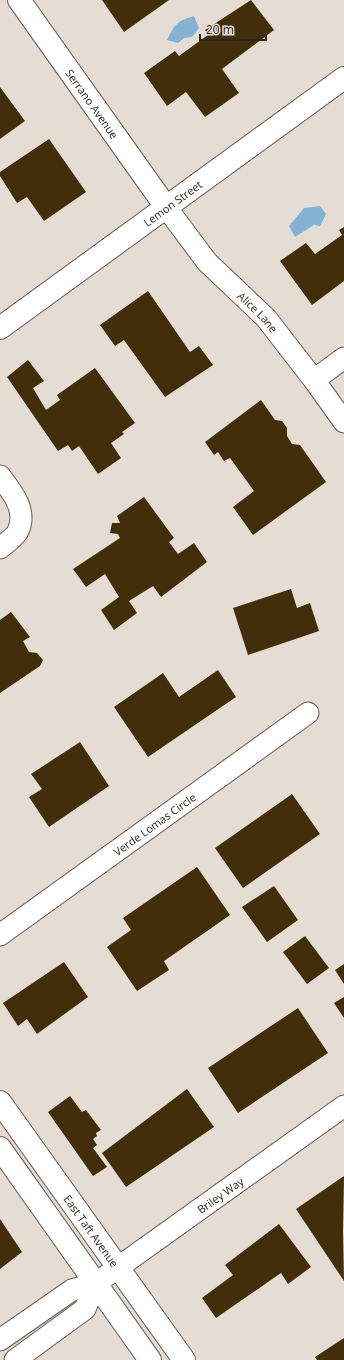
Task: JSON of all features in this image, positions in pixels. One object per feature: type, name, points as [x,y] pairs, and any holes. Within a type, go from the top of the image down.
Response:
[{"type":"street","name":"Serrano Avenue","points":[[19,0],[166,207]]},
{"type":"street","name":"Lemon Street","points":[[0,328],[344,78]]},
{"type":"street","name":"Alice Lane","points":[[166,207],[207,262],[266,318],[314,380],[344,422]]},
{"type":"street","points":[[314,380],[344,358]]},
{"type":"street","points":[[0,476],[17,500],[21,517],[18,532],[0,548]]},
{"type":"street","name":"Verde Lomas Circle","points":[[0,935],[308,713]]},
{"type":"street","name":"East Taft Avenue","points":[[0,1102],[184,1360]]},
{"type":"street","name":"Briley Way","points":[[0,1340],[72,1290],[96,1284],[344,1106]]},
{"type":"street","points":[[0,1148],[150,1360]]},
{"type":"street","points":[[15,1360],[85,1310],[96,1284]]},
{"type":"water","points":[[194,16],[199,28],[192,37],[184,38],[178,43],[167,40],[177,24]]},
{"type":"water","points":[[320,206],[326,214],[320,226],[314,225],[295,237],[289,226],[304,208]]},
{"type":"building","points":[[102,0],[169,0],[124,32]]},
{"type":"building","points":[[251,0],[274,30],[222,69],[239,93],[205,117],[186,92],[167,106],[144,73],[175,51],[179,56],[208,35],[205,30]]},
{"type":"building","points":[[0,87],[25,121],[0,139]]},
{"type":"building","points":[[49,139],[86,192],[44,221],[27,197],[17,203],[0,176],[0,172]]},
{"type":"building","points":[[344,227],[344,281],[312,305],[280,261],[306,243],[315,254],[342,235],[339,230]]},
{"type":"building","points":[[148,291],[190,352],[199,346],[213,365],[165,397],[124,340],[115,346],[100,325]]},
{"type":"building","points":[[28,360],[44,381],[33,388],[46,410],[60,400],[57,395],[95,368],[135,423],[122,432],[124,434],[111,443],[121,458],[98,474],[79,446],[72,451],[68,445],[58,451],[7,377]]},
{"type":"building","points":[[261,400],[275,420],[282,421],[287,428],[287,436],[292,444],[300,445],[326,482],[253,535],[233,507],[254,491],[230,458],[224,461],[218,452],[214,455],[205,442]]},
{"type":"building","points":[[144,497],[174,538],[169,542],[178,554],[194,543],[207,562],[161,597],[153,586],[129,601],[137,613],[114,630],[101,610],[119,597],[105,574],[86,587],[73,569],[120,538],[118,534],[110,533],[112,523],[120,523],[117,516]]},
{"type":"building","points":[[291,589],[297,608],[310,603],[319,631],[248,655],[233,608]]},
{"type":"building","points":[[11,612],[30,637],[23,641],[29,652],[37,653],[43,660],[40,666],[0,693],[0,620]]},
{"type":"building","points":[[218,670],[236,697],[148,757],[114,707],[163,673],[179,697]]},
{"type":"building","points":[[80,742],[109,786],[49,827],[29,797],[42,789],[31,774]]},
{"type":"building","points":[[292,794],[320,834],[243,888],[215,848]]},
{"type":"building","points":[[197,867],[230,915],[164,961],[169,970],[137,991],[107,947],[131,930],[123,918]]},
{"type":"building","points":[[274,886],[298,920],[267,942],[242,907]]},
{"type":"building","points":[[305,936],[329,968],[307,984],[283,952]]},
{"type":"building","points":[[64,962],[88,997],[37,1034],[27,1019],[18,1026],[3,1003]]},
{"type":"building","points":[[344,964],[344,984],[335,970]]},
{"type":"building","points":[[344,997],[344,1018],[334,1003]]},
{"type":"building","points":[[298,1008],[328,1053],[238,1113],[208,1068]]},
{"type":"building","points":[[187,1089],[214,1127],[126,1187],[102,1153]]},
{"type":"building","points":[[70,1096],[82,1112],[86,1110],[101,1130],[96,1133],[97,1136],[93,1139],[97,1145],[93,1148],[107,1167],[93,1176],[48,1112]]},
{"type":"building","points":[[344,1176],[343,1231],[344,1281],[296,1209]]},
{"type":"building","points":[[0,1219],[22,1252],[0,1269]]},
{"type":"building","points":[[279,1224],[311,1267],[288,1284],[281,1273],[216,1318],[202,1298],[233,1275],[225,1265]]},
{"type":"building","points":[[344,1338],[344,1360],[317,1360],[315,1357]]}]
